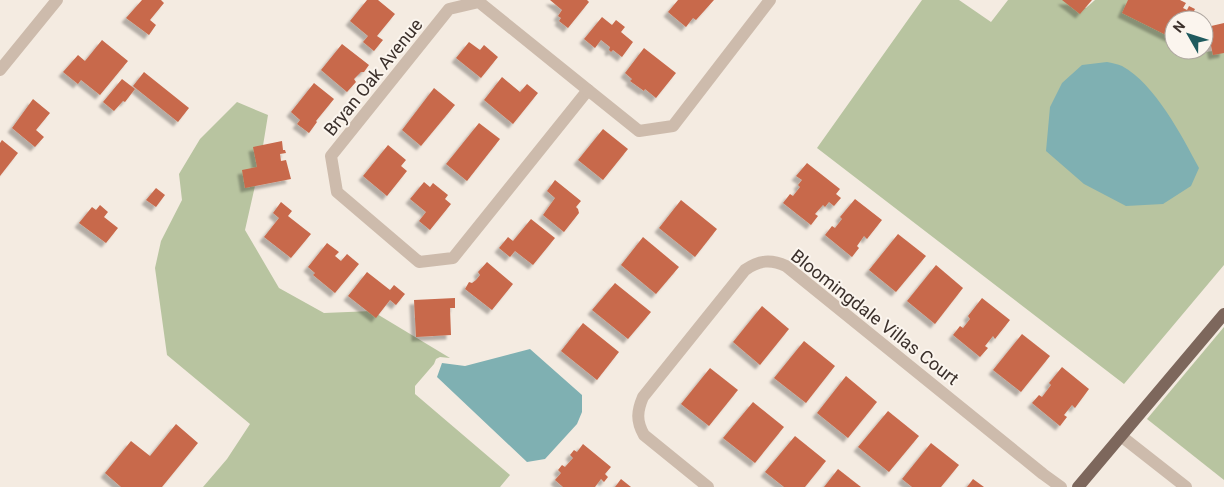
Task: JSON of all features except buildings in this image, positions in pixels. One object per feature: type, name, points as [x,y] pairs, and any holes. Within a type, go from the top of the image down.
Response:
[{"type":"main road","points":[[1078,487],[1224,314]]},
{"type":"street","points":[[0,70],[57,0]]},
{"type":"street","name":"Bryan Oak Avenue","points":[[588,90],[453,258],[419,262],[337,192],[331,156],[449,9],[479,2],[639,131],[673,126],[770,0]]},
{"type":"street","name":"Bloomingdale Villas Court","points":[[708,487],[644,435],[639,427],[638,408],[643,397],[746,270],[754,264],[776,261],[786,266],[1061,487]]},
{"type":"street","points":[[1121,436],[1186,487]]},
{"type":"green space","points":[[922,0],[959,0],[991,22],[1008,0],[1063,0],[1071,5],[1086,8],[1095,0],[1136,0],[1164,26],[1164,60],[1214,60],[1214,51],[1224,50],[1224,265],[1124,384],[817,148]]},
{"type":"green space","points":[[237,102],[268,115],[260,164],[245,230],[279,288],[324,313],[372,311],[450,358],[440,357],[436,359],[415,386],[415,394],[510,475],[500,487],[203,487],[227,459],[250,424],[167,355],[155,268],[161,241],[182,200],[179,174],[200,139]]},
{"type":"green space","points":[[1224,327],[1224,480],[1147,419]]},
{"type":"water","points":[[1107,62],[1122,66],[1146,85],[1166,112],[1199,168],[1191,186],[1163,204],[1126,206],[1084,184],[1046,151],[1050,107],[1062,83],[1082,65]]},
{"type":"water","points":[[530,349],[582,395],[582,412],[577,424],[545,459],[527,462],[437,377],[442,363],[465,366]]}]
